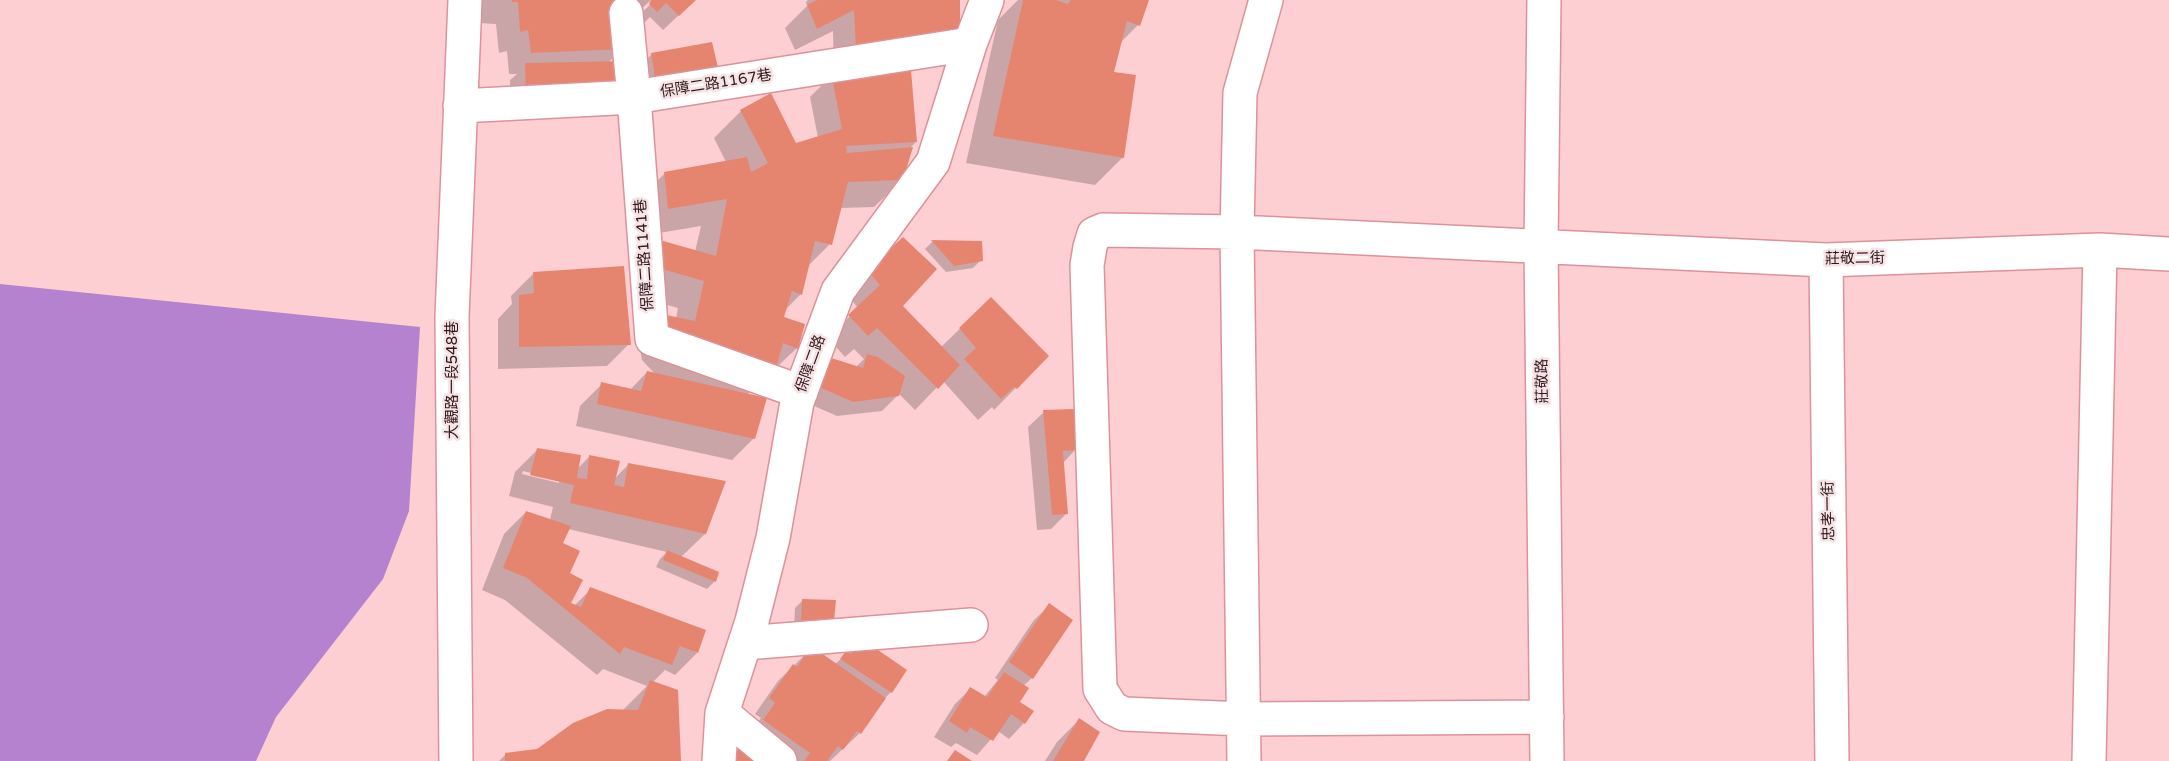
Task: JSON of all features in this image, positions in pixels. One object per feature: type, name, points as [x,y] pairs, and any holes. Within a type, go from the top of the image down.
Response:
[{"type":"street","name":"大觀路一段548巷","points":[[456,761],[452,317],[465,0]]},
{"type":"street","name":"保障二路","points":[[719,761],[722,713],[752,621],[773,538],[797,402],[838,291],[933,162],[969,44],[987,0]]},
{"type":"street","points":[[1244,761],[1237,232],[1240,93],[1266,0]]},
{"type":"street","name":"莊敬路","points":[[1544,0],[1541,246],[1548,761]]},
{"type":"street","name":"保障二路1141巷","points":[[626,13],[652,339],[801,392]]},
{"type":"street","name":"保障二路1167巷","points":[[460,106],[634,97],[969,44]]},
{"type":"street","name":"莊敬二街","points":[[1244,719],[1124,714],[1112,708],[1100,689],[1087,265],[1094,234],[1103,230],[1237,232],[1826,260],[2100,250],[2169,254]]},
{"type":"street","points":[[2089,761],[2100,250]]},
{"type":"street","name":"忠孝一街","points":[[1826,260],[1832,761]]},
{"type":"street","points":[[745,643],[971,625]]},
{"type":"street","points":[[722,713],[780,761]]},
{"type":"street","points":[[1244,719],[1547,717]]},
{"type":"shaded area","points":[[0,284],[420,327],[409,511],[383,579],[276,717],[256,761],[0,761]]},
{"type":"building","points":[[512,0],[621,0],[625,49],[531,53],[528,30],[520,32],[518,2],[512,2]]},
{"type":"building","points":[[651,0],[696,0],[679,16],[666,3],[657,12],[649,4]]},
{"type":"building","points":[[817,0],[960,0],[960,43],[856,51],[854,10],[817,29],[807,5]]},
{"type":"building","points":[[1023,0],[1056,0],[1068,4],[1071,0],[1149,0],[1140,26],[1127,21],[1114,72],[1136,75],[1124,158],[993,136]]},
{"type":"building","points":[[712,42],[719,72],[656,84],[651,53]]},
{"type":"building","points":[[626,61],[627,94],[526,94],[525,63]]},
{"type":"building","points":[[911,70],[917,142],[846,146],[847,153],[913,147],[903,180],[848,182],[832,245],[815,241],[802,295],[792,291],[784,317],[805,324],[798,349],[783,343],[776,368],[669,332],[666,315],[695,321],[704,281],[658,268],[656,239],[716,256],[727,199],[668,209],[664,172],[747,157],[751,172],[768,163],[740,110],[771,93],[796,143],[842,129],[831,73]]},
{"type":"building","points":[[903,237],[937,269],[903,306],[960,365],[938,389],[877,328],[868,336],[848,315],[880,285],[867,270]]},
{"type":"building","points":[[931,240],[982,241],[983,261],[954,266]]},
{"type":"building","points":[[624,266],[631,345],[519,347],[519,295],[534,293],[533,272]]},
{"type":"building","points":[[991,297],[1049,356],[1017,389],[1014,387],[1001,399],[964,359],[976,348],[959,328]]},
{"type":"building","points":[[867,354],[878,357],[905,376],[899,396],[853,402],[819,387],[828,357],[863,368]]},
{"type":"building","points":[[647,371],[767,398],[755,439],[597,404],[601,382],[641,391]]},
{"type":"building","points":[[1075,409],[1078,450],[1063,451],[1068,514],[1052,515],[1043,410]]},
{"type":"building","points":[[537,448],[581,455],[577,478],[587,479],[589,455],[620,461],[614,485],[624,487],[628,463],[726,481],[706,534],[570,503],[574,485],[530,475]]},
{"type":"building","points":[[526,511],[571,526],[563,543],[580,551],[570,573],[583,580],[571,603],[581,607],[590,587],[706,630],[698,653],[680,646],[672,665],[624,647],[620,654],[527,578],[503,568]]},
{"type":"building","points":[[667,550],[719,572],[716,582],[663,560]]},
{"type":"building","points":[[802,599],[836,600],[834,621],[801,621]]},
{"type":"building","points":[[1049,603],[1073,620],[1033,679],[1009,662]]},
{"type":"building","points":[[862,639],[907,670],[892,693],[840,659],[846,651],[851,654]]},
{"type":"building","points":[[811,646],[886,698],[861,734],[857,731],[843,750],[838,746],[827,761],[804,761],[810,753],[763,720],[775,703],[769,698],[793,664],[797,667]]},
{"type":"building","points":[[1004,672],[1029,688],[1020,702],[1034,711],[1025,724],[1011,714],[993,741],[970,727],[967,733],[949,721],[970,687],[987,697]]},
{"type":"building","points":[[650,680],[678,690],[681,761],[505,761],[505,753],[537,749],[573,723],[607,709],[638,710]]},
{"type":"building","points":[[1079,718],[1100,732],[1084,761],[1053,761]]},
{"type":"building","points":[[739,734],[760,761],[717,761]]},
{"type":"building","points":[[955,750],[972,761],[947,761]]}]
